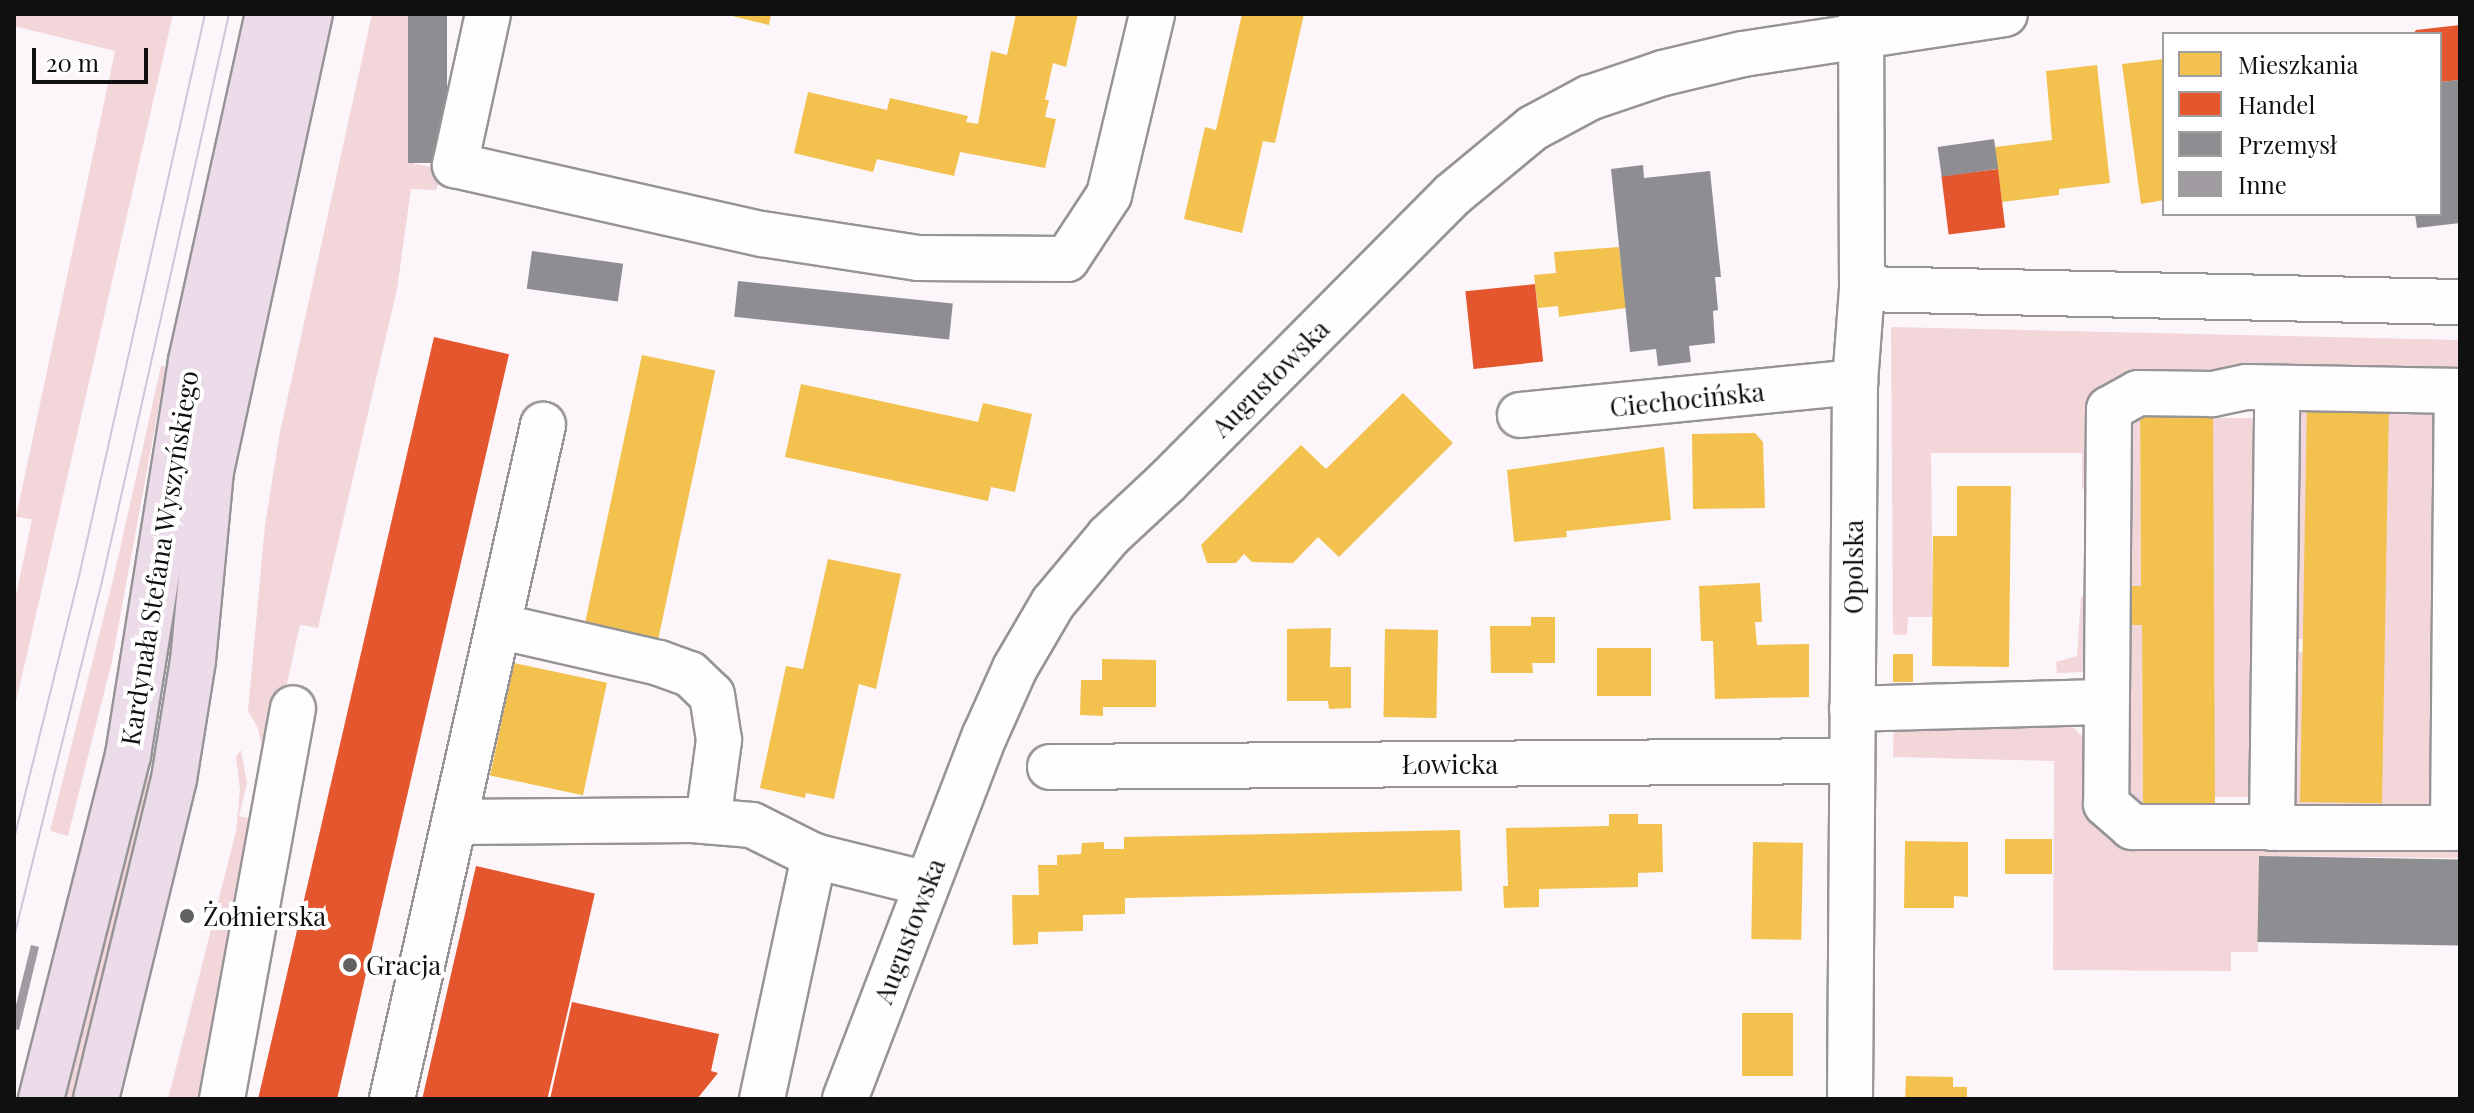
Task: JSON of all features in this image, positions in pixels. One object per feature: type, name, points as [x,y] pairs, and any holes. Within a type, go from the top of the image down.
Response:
[{"type":"main road","name":"Kardynała Stefana Wyszyńskiego","points":[[41,1099],[128,755],[191,361],[268,14]]},
{"type":"main road","name":"Kardynała Stefana Wyszyńskiego","points":[[96,1099],[174,779],[193,661],[211,471],[310,14]]},
{"type":"street","points":[[488,14],[455,165],[793,238],[918,258],[1067,259],[1109,195],[1152,14]]},
{"type":"street","name":"Augustowska","points":[[845,1099],[985,735],[1015,668],[1053,603],[1109,536],[1167,482],[1452,195],[1533,128],[1589,98],[1663,73],[1862,24],[2005,14]]},
{"type":"street","name":"Opolska","points":[[1850,1099],[1855,382],[1862,289],[1862,24]]},
{"type":"street","points":[[1862,289],[2460,302]]},
{"type":"street","name":"Ciechocińska","points":[[1520,415],[1855,382]]},
{"type":"street","points":[[2246,387],[2459,391],[2456,828],[2132,827],[2106,804],[2109,409],[2138,393],[2212,394],[2246,387]]},
{"type":"street","points":[[2272,828],[2277,388]]},
{"type":"street","points":[[392,1099],[543,425]]},
{"type":"street","points":[[498,626],[659,663],[690,674],[712,695],[719,740],[708,821]]},
{"type":"street","points":[[1852,709],[2106,702]]},
{"type":"street","points":[[222,1099],[293,708]]},
{"type":"street","name":"Łowicka","points":[[1050,767],[1851,761]]},
{"type":"street","points":[[454,822],[708,821],[752,825],[814,856],[927,884]]},
{"type":"street","points":[[762,1099],[814,856]]},
{"type":"shaded area","points":[[14,14],[173,14],[14,711],[14,605],[32,519],[16,517],[115,51],[14,26]]},
{"type":"shaded area","points":[[372,14],[408,14],[415,167],[416,164],[432,167],[441,178],[436,190],[411,189],[397,289],[318,628],[300,625],[267,773],[258,728],[248,711],[265,525],[280,432]]},
{"type":"shaded area","points":[[1891,327],[2460,340],[2460,377],[2120,382],[2094,489],[2082,489],[2082,453],[1931,453],[1933,617],[1908,617],[1907,635],[1893,634]]},
{"type":"shaded area","points":[[161,366],[166,367],[112,661],[68,836],[50,831],[113,580]]},
{"type":"shaded area","points":[[2424,400],[2439,417],[2433,806],[2425,810],[2302,808],[2296,805],[2296,652],[2305,652],[2306,639],[2296,639],[2298,404]]},
{"type":"shaded area","points":[[2140,404],[2141,586],[2122,586],[2126,418]]},
{"type":"shaded area","points":[[2213,418],[2257,418],[2257,797],[2213,797]]},
{"type":"shaded area","points":[[2090,595],[2088,672],[2057,673],[2056,662],[2077,656],[2081,597]]},
{"type":"shaded area","points":[[2122,625],[2142,625],[2143,810],[2129,798],[2124,786]]},
{"type":"shaded area","points":[[2054,721],[2074,728],[2086,740],[2090,802],[2460,839],[2460,858],[2261,856],[2258,952],[2231,952],[2231,971],[2053,970],[2054,761],[1893,757],[1894,725]]},
{"type":"shaded area","points":[[241,750],[247,783],[239,816],[258,820],[197,1099],[168,1099],[236,831],[240,790],[236,757]]},
{"type":"shaded area","points":[[145,773],[154,776],[77,1099],[59,1099]]},
{"type":"building: Mieszkania","points":[[724,14],[771,14],[769,25]]},
{"type":"building: Mieszkania","points":[[1016,14],[1078,14],[1066,67],[1053,63],[1045,100],[1049,100],[1045,117],[1056,119],[1045,168],[960,152],[954,176],[877,159],[873,172],[794,153],[808,92],[887,110],[890,98],[968,116],[966,122],[978,124],[991,51],[1007,55]]},
{"type":"building: Mieszkania","points":[[1242,14],[1304,14],[1275,143],[1263,141],[1242,233],[1184,219],[1205,127],[1216,130]]},
{"type":"building: Mieszkania","points":[[2162,59],[2162,200],[2141,204],[2122,64]]},
{"type":"building: Mieszkania","points":[[2097,65],[2110,183],[2059,189],[2059,195],[2002,202],[1995,147],[2052,140],[2046,71]]},
{"type":"building: Mieszkania","points":[[1619,247],[1626,308],[1559,317],[1558,306],[1538,308],[1534,275],[1556,273],[1554,252]]},
{"type":"building: Mieszkania","points":[[642,355],[715,371],[658,642],[584,626]]},
{"type":"building: Mieszkania","points":[[801,384],[978,422],[983,403],[1032,414],[1015,492],[991,487],[988,501],[785,457]]},
{"type":"building: Mieszkania","points":[[1403,393],[1453,443],[1339,557],[1318,537],[1293,563],[1252,562],[1244,554],[1236,563],[1207,563],[1201,545],[1301,445],[1326,469]]},
{"type":"building: Mieszkania","points":[[2307,401],[2389,402],[2382,803],[2300,802]]},
{"type":"building: Mieszkania","points":[[2140,404],[2213,404],[2215,809],[2143,810],[2142,625],[2122,625],[2122,586],[2141,586]]},
{"type":"building: Mieszkania","points":[[1755,433],[1763,442],[1765,508],[1693,509],[1692,434]]},
{"type":"building: Mieszkania","points":[[1664,447],[1671,520],[1566,531],[1567,537],[1514,542],[1507,470]]},
{"type":"building: Mieszkania","points":[[1957,486],[2011,486],[2009,667],[1932,666],[1933,536],[1957,536]]},
{"type":"building: Mieszkania","points":[[828,559],[901,574],[876,689],[859,684],[834,799],[806,793],[805,798],[760,788],[786,666],[803,669]]},
{"type":"building: Mieszkania","points":[[1760,583],[1762,622],[1755,622],[1757,645],[1809,644],[1809,697],[1715,699],[1713,641],[1701,641],[1699,586]]},
{"type":"building: Mieszkania","points":[[1531,617],[1555,617],[1555,663],[1532,663],[1533,673],[1491,673],[1490,626],[1531,626]]},
{"type":"building: Mieszkania","points":[[1331,628],[1330,667],[1351,667],[1351,708],[1329,709],[1328,701],[1287,701],[1287,629]]},
{"type":"building: Mieszkania","points":[[1385,629],[1438,630],[1436,718],[1383,717]]},
{"type":"building: Mieszkania","points":[[1597,648],[1651,648],[1651,696],[1597,696]]},
{"type":"building: Mieszkania","points":[[1893,654],[1913,654],[1913,682],[1893,682]]},
{"type":"building: Mieszkania","points":[[1102,659],[1156,660],[1156,707],[1103,707],[1103,716],[1080,715],[1081,680],[1102,680]]},
{"type":"building: Mieszkania","points":[[514,663],[607,683],[583,795],[490,775]]},
{"type":"building: Mieszkania","points":[[1609,814],[1638,814],[1638,824],[1662,824],[1663,872],[1638,873],[1638,887],[1539,889],[1539,907],[1504,908],[1503,886],[1508,886],[1506,828],[1609,826]]},
{"type":"building: Mieszkania","points":[[1460,830],[1462,891],[1125,898],[1125,914],[1083,915],[1083,931],[1038,932],[1038,944],[1013,945],[1012,895],[1039,895],[1038,865],[1057,865],[1057,855],[1081,854],[1082,843],[1104,842],[1104,849],[1124,849],[1124,837]]},
{"type":"building: Mieszkania","points":[[2005,839],[2052,839],[2052,874],[2005,874]]},
{"type":"building: Mieszkania","points":[[1905,841],[1968,842],[1968,897],[1954,896],[1954,908],[1904,908]]},
{"type":"building: Mieszkania","points":[[1753,842],[1803,843],[1801,940],[1751,939]]},
{"type":"building: Mieszkania","points":[[1742,1013],[1793,1013],[1793,1076],[1742,1076]]},
{"type":"building: Mieszkania","points":[[1906,1076],[1953,1077],[1953,1087],[1967,1087],[1967,1099],[1905,1099]]},
{"type":"building: Handel","points":[[2460,25],[2460,80],[2442,82],[2442,32],[2414,32]]},
{"type":"building: Handel","points":[[1998,169],[2005,228],[1949,235],[1941,176]]},
{"type":"building: Handel","points":[[1535,284],[1543,362],[1474,369],[1465,291]]},
{"type":"building: Handel","points":[[434,337],[509,354],[337,1099],[258,1098]]},
{"type":"building: Handel","points":[[476,866],[595,893],[547,1099],[422,1099]]},
{"type":"building: Handel","points":[[572,1002],[719,1034],[711,1071],[718,1073],[697,1099],[550,1099]]},
{"type":"building: Przemysł","points":[[408,14],[447,14],[447,163],[408,163]]},
{"type":"building: Przemysł","points":[[2460,80],[2460,223],[2417,228],[2415,216],[2442,216],[2442,82]]},
{"type":"building: Przemysł","points":[[1994,139],[1998,169],[1942,177],[1938,147]]},
{"type":"building: Przemysł","points":[[1643,165],[1644,178],[1710,171],[1721,277],[1715,277],[1718,310],[1713,311],[1715,343],[1689,346],[1691,362],[1658,366],[1656,349],[1630,352],[1611,169]]},
{"type":"building: Przemysł","points":[[532,251],[623,264],[618,301],[527,289]]},
{"type":"building: Przemysł","points":[[738,281],[953,304],[949,339],[734,317]]},
{"type":"building: Przemysł","points":[[2259,856],[2460,860],[2458,945],[2257,942]]},
{"type":"building: Inne","points":[[31,945],[39,947],[19,1030],[14,1029],[14,1013]]},
{"type":"tram line","points":[[14,839],[80,572],[205,14]]},
{"type":"tram line","points":[[14,937],[103,577],[229,14]]},
{"type":"place","name":"Żołnierska","points":[[187,916]]},
{"type":"place","name":"Gracja","points":[[350,965]]}]
